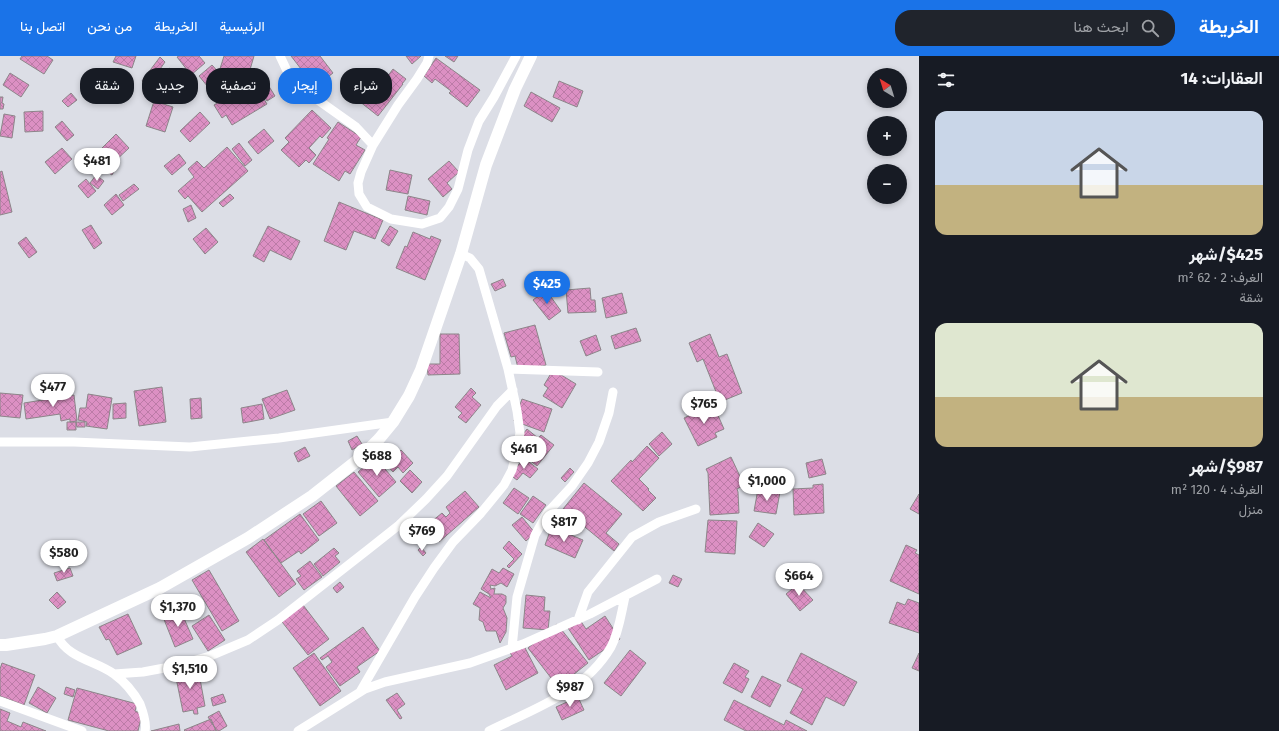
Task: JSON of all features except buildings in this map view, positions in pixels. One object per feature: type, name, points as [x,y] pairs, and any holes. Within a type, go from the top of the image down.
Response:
[{"type":"street","points":[[280,56],[289,74],[301,88],[356,127],[374,145]]},
{"type":"street","points":[[429,56],[427,63],[398,105],[374,145],[361,172],[358,183],[359,194],[367,207],[391,219],[422,224],[440,218],[449,207],[458,189],[468,150],[479,121],[516,56]]},
{"type":"street","points":[[0,645],[46,639],[56,636],[160,588],[248,538],[312,496],[359,459],[379,439],[393,422],[409,396],[421,370],[461,254],[486,165],[515,89],[531,56]]},
{"type":"street","points":[[360,692],[415,597],[434,568],[453,542],[481,513],[504,485],[512,470],[518,446],[520,433],[513,390],[479,269],[470,258],[461,254]]},
{"type":"street","points":[[508,369],[598,372]]},
{"type":"street","points":[[114,674],[143,672],[175,666],[210,656],[248,640],[278,620],[399,525],[447,476],[497,406],[513,390]]},
{"type":"street","points":[[512,648],[518,597],[535,535],[548,512],[572,486],[588,463],[599,442],[609,414],[613,392]]},
{"type":"street","points":[[0,442],[74,442],[190,447],[279,438],[393,422]]},
{"type":"street","points":[[578,620],[588,592],[632,537],[659,522],[696,509]]},
{"type":"street","points":[[298,731],[360,692],[385,682],[470,663],[512,648],[578,620],[625,597],[657,579]]},
{"type":"street","points":[[489,731],[562,695],[579,684],[595,669],[611,647],[619,625],[625,597]]},
{"type":"street","points":[[56,636],[68,650],[114,674],[128,686],[143,711],[145,731]]},
{"type":"street","points":[[0,701],[82,731]]}]
